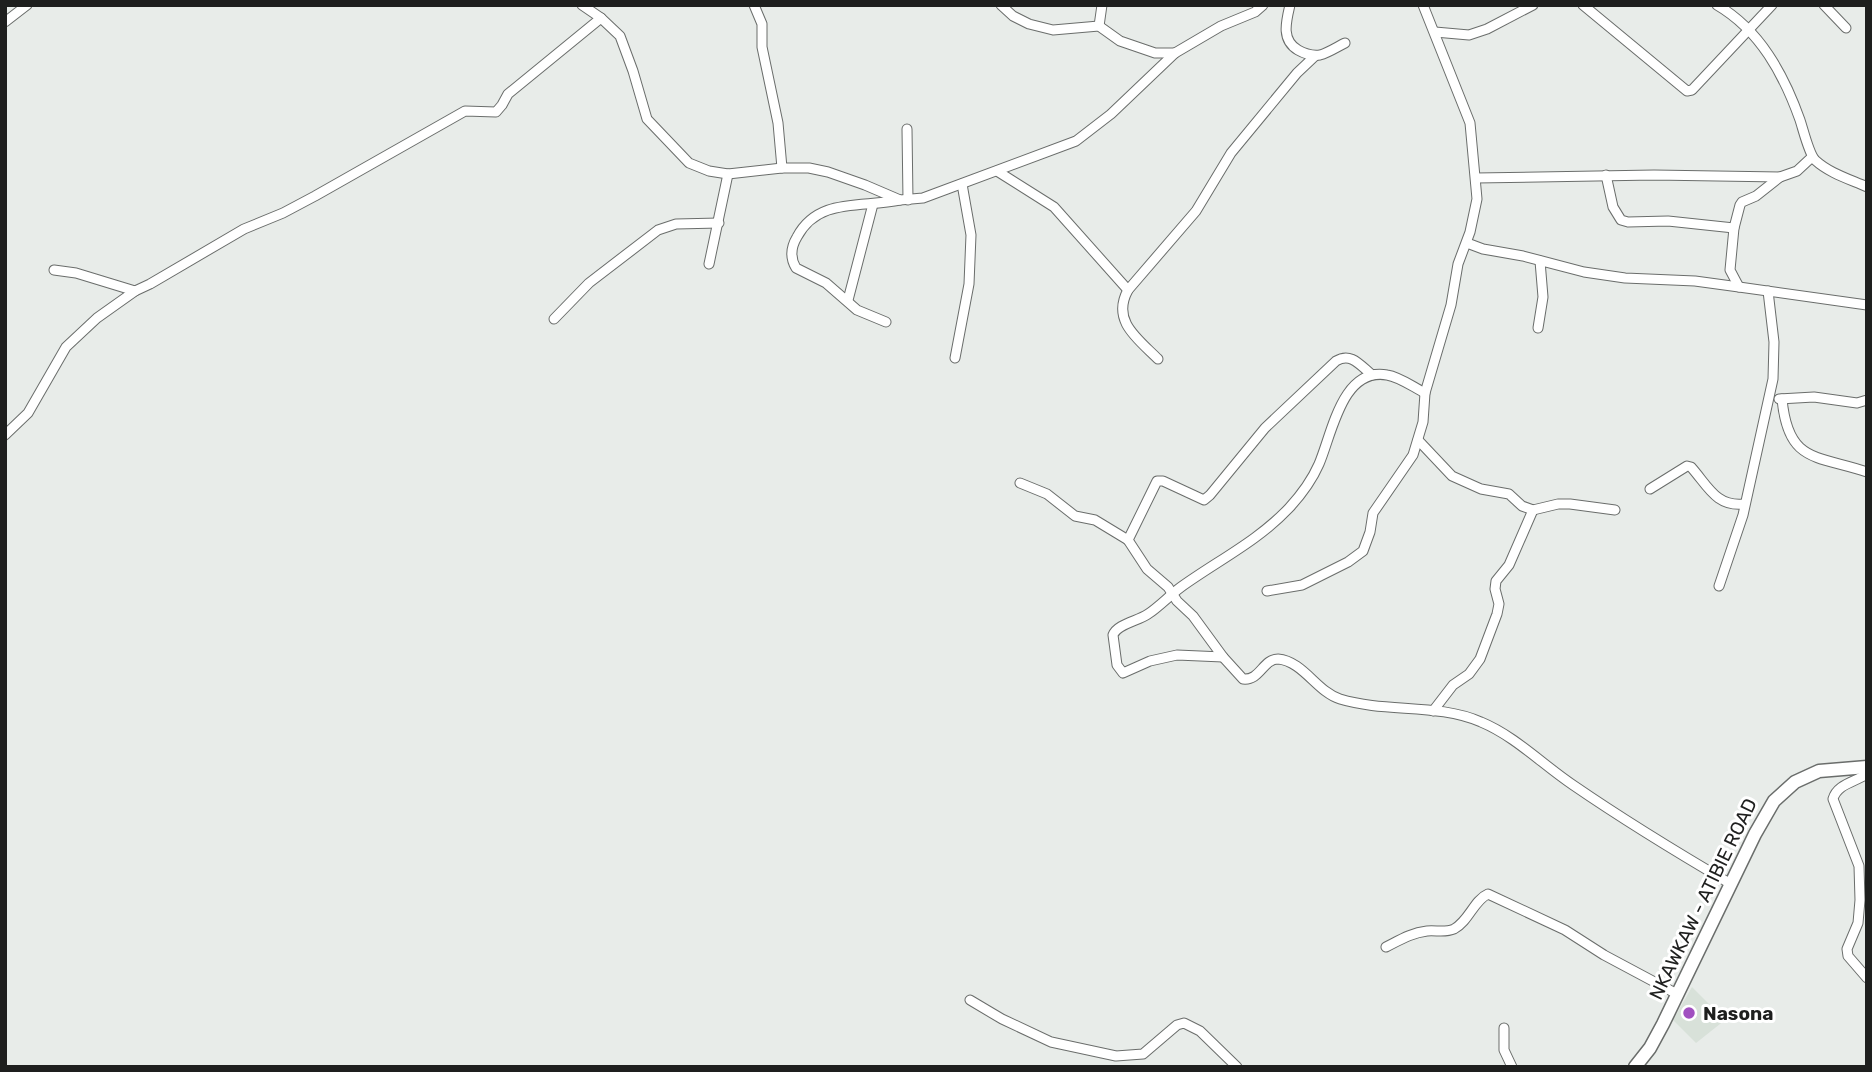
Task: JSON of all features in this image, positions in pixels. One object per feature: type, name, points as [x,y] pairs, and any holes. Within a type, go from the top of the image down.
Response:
[{"type":"main road","name":"NKAWKAW - ATIBIE ROAD","points":[[1635,1067],[1650,1048],[1765,816],[1783,790],[1819,771],[1867,767]]},
{"type":"street","points":[[5,22],[27,5]]},
{"type":"street","points":[[582,5],[620,36],[643,108],[654,128],[689,163],[709,171],[728,174],[782,168],[828,172],[904,200]]},
{"type":"street","points":[[754,5],[762,24],[762,47],[771,82],[782,168]]},
{"type":"street","points":[[1001,5],[1013,16],[1029,24],[1053,30],[1099,26],[1120,40],[1155,53],[1175,53]]},
{"type":"street","points":[[1099,26],[1101,5]]},
{"type":"street","points":[[886,322],[857,310],[826,282],[796,268],[792,246],[804,226],[819,213],[833,206],[923,198],[1076,141],[1093,130],[1175,53],[1264,5]]},
{"type":"street","points":[[1290,5],[1286,37],[1294,47],[1305,54],[1315,55],[1345,43]]},
{"type":"street","points":[[1266,591],[1302,585],[1358,556],[1368,542],[1373,513],[1405,469],[1419,440],[1425,393],[1451,305],[1461,255],[1467,243],[1477,199],[1470,123],[1423,5]]},
{"type":"street","points":[[1435,32],[1469,35],[1487,29],[1533,5]]},
{"type":"street","points":[[1583,5],[1687,91],[1692,90],[1773,5]]},
{"type":"street","points":[[1717,5],[1748,30],[1764,48],[1785,83],[1812,158],[1827,169],[1867,187]]},
{"type":"street","points":[[1824,5],[1846,28]]},
{"type":"street","points":[[5,435],[28,413],[66,346],[97,318],[135,291],[174,272],[244,229],[315,196],[465,111],[496,112],[508,94],[601,18]]},
{"type":"street","points":[[1158,359],[1125,325],[1123,300],[1128,290],[1196,211],[1231,153],[1315,55]]},
{"type":"street","points":[[904,200],[906,129]]},
{"type":"street","points":[[1739,287],[1730,270],[1734,228],[1742,202],[1756,196],[1780,177],[1797,171],[1812,158]]},
{"type":"street","points":[[998,171],[1054,206],[1128,290]]},
{"type":"street","points":[[709,264],[728,174]]},
{"type":"street","points":[[1476,178],[1606,175],[1780,177]]},
{"type":"street","points":[[1606,175],[1613,207],[1621,220],[1668,221],[1734,228]]},
{"type":"street","points":[[955,359],[969,284],[971,235],[962,184]]},
{"type":"street","points":[[848,300],[873,204]]},
{"type":"street","points":[[554,318],[589,284],[658,230],[676,224],[719,223]]},
{"type":"street","points":[[1467,243],[1584,272],[1625,278],[1717,284],[1867,305]]},
{"type":"street","points":[[1538,328],[1543,296],[1540,261]]},
{"type":"street","points":[[1717,284],[1730,270]]},
{"type":"street","points":[[54,271],[76,273],[135,291]]},
{"type":"street","points":[[1719,586],[1736,541],[1769,398],[1774,360],[1768,291]]},
{"type":"street","points":[[1128,540],[1157,481],[1163,481],[1204,499],[1265,428],[1336,361],[1343,357],[1351,358],[1372,375]]},
{"type":"street","points":[[1223,657],[1177,655],[1150,661],[1127,673],[1120,671],[1114,631],[1148,614],[1244,545],[1288,509],[1305,489],[1317,467],[1339,407],[1353,385],[1372,375],[1388,375],[1425,393]]},
{"type":"street","points":[[1769,398],[1802,396],[1857,403],[1867,400]]},
{"type":"street","points":[[1782,399],[1784,422],[1796,446],[1808,455],[1867,472]]},
{"type":"street","points":[[1419,440],[1452,476],[1481,489],[1509,494],[1518,503],[1533,510],[1558,504],[1615,510]]},
{"type":"street","points":[[1650,489],[1687,466],[1691,467],[1720,500],[1728,504],[1744,504]]},
{"type":"street","points":[[1020,483],[1047,494],[1075,516],[1095,520],[1128,540],[1147,569],[1174,593],[1177,601],[1243,679],[1248,680],[1259,674],[1277,659],[1296,666],[1332,696],[1380,708],[1433,710],[1466,717],[1491,727],[1609,809],[1731,884]]},
{"type":"street","points":[[1433,710],[1453,685],[1469,674],[1480,659],[1497,614],[1499,604],[1496,581],[1509,565],[1533,510]]},
{"type":"street","points":[[1867,774],[1841,787],[1833,795],[1859,866],[1858,923],[1847,949],[1848,956],[1867,978]]},
{"type":"street","points":[[1386,947],[1409,934],[1450,931],[1473,912],[1482,897],[1488,894],[1576,936],[1621,965],[1677,994]]},
{"type":"street","points":[[971,1000],[1002,1019],[1051,1042],[1115,1056],[1143,1054],[1177,1025],[1184,1023],[1200,1031],[1237,1067]]},
{"type":"street","points":[[1504,1028],[1504,1050],[1512,1067]]},
{"type":"shaded area","points":[[1692,987],[1725,1020],[1696,1043],[1673,1020]]},
{"type":"place","name":"Nasona","points":[[1689,1013]]}]
